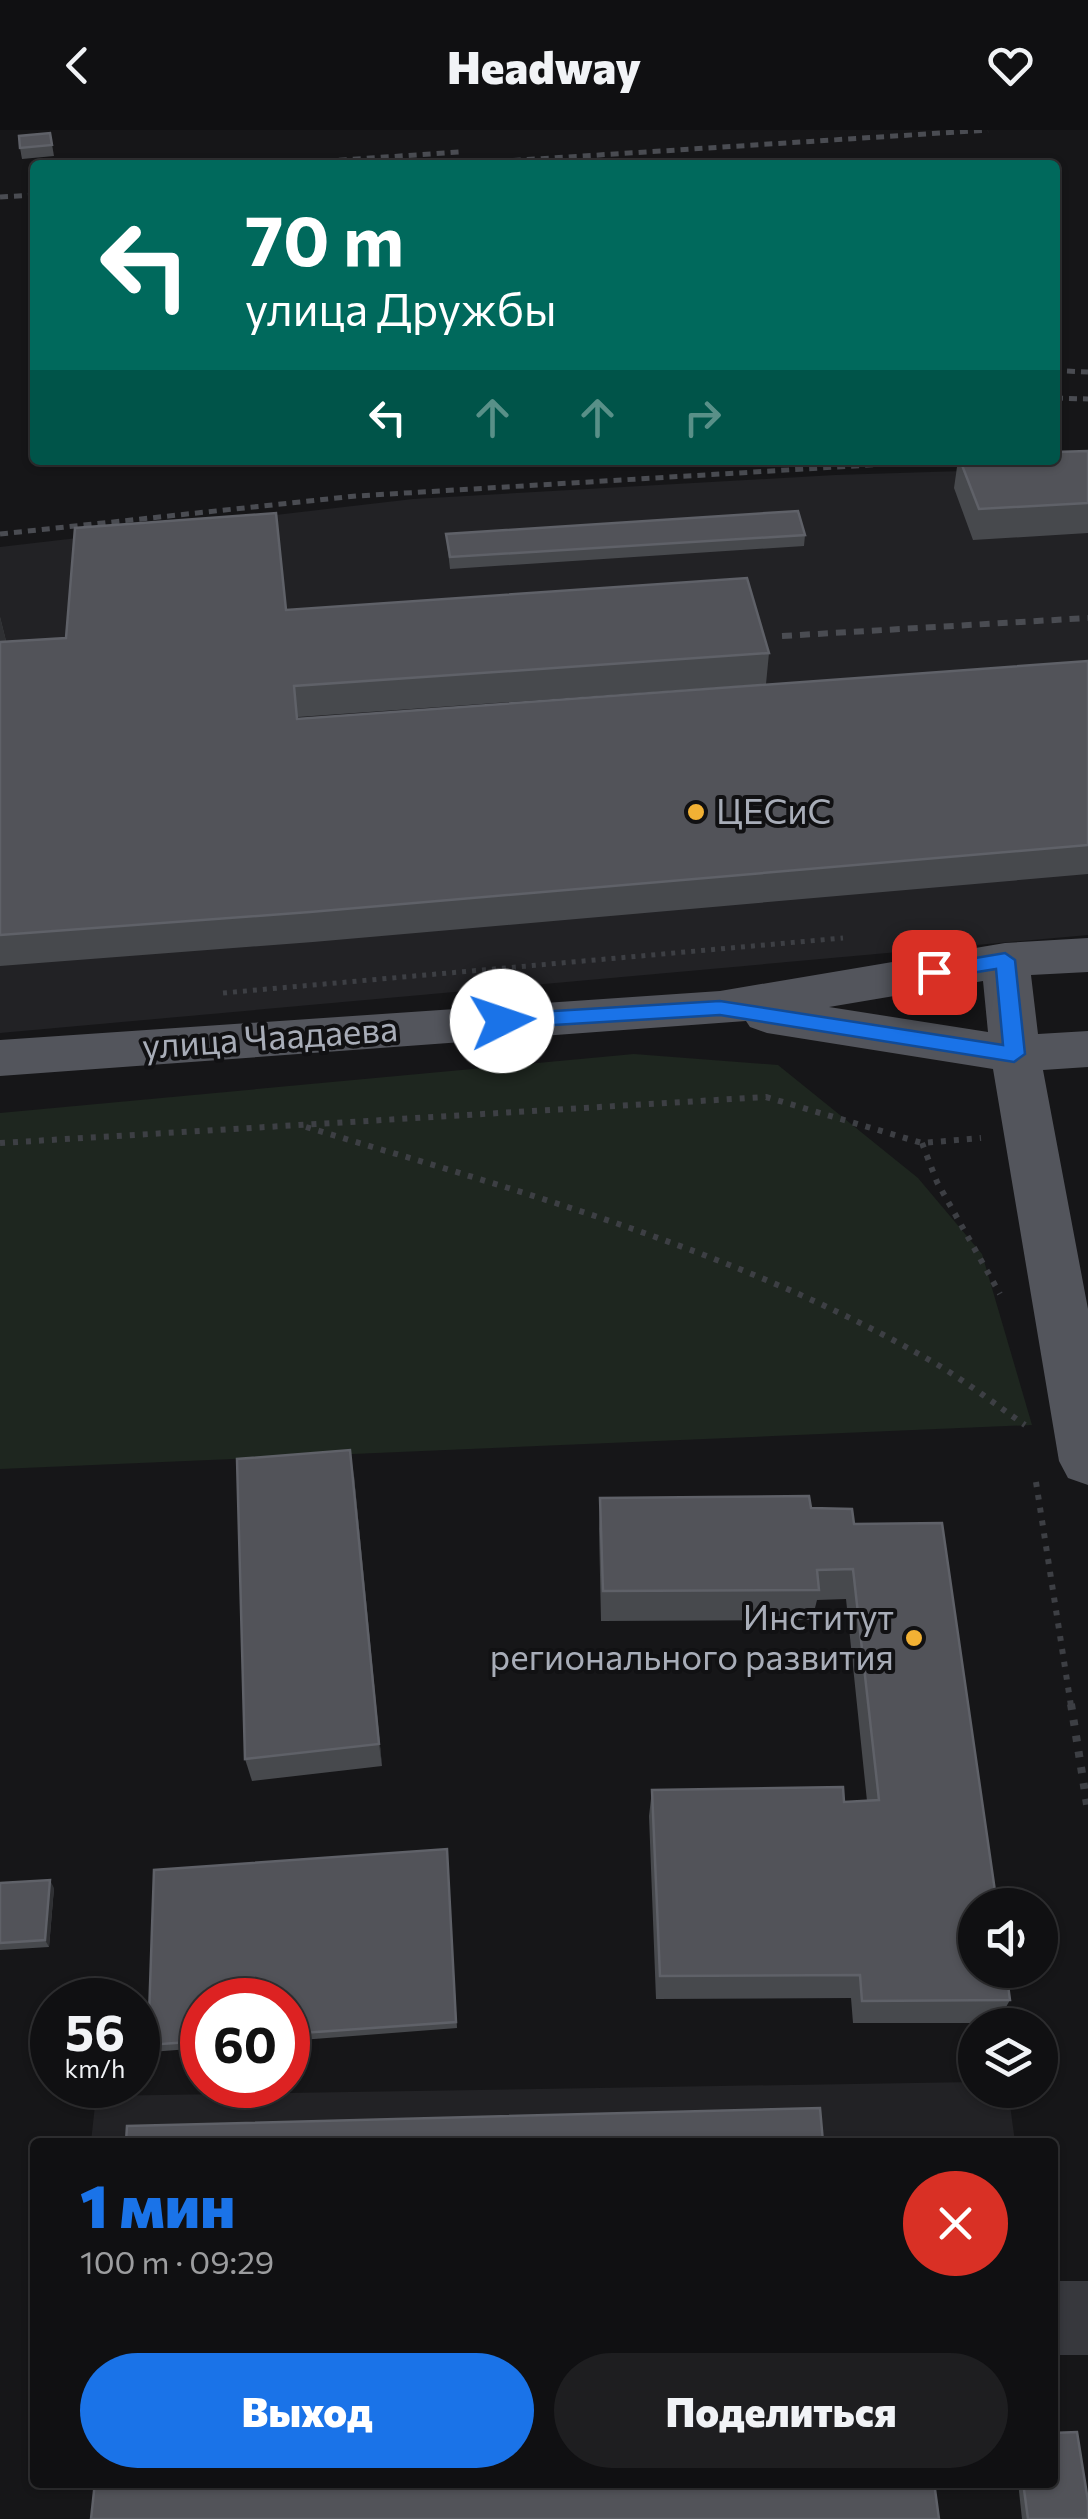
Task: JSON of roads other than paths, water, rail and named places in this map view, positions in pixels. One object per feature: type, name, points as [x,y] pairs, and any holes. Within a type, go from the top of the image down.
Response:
[{"type":"main road","name":"улица Чаадаева","points":[[0,1058],[720,1008],[1005,960],[1088,954]]},
{"type":"main road","points":[[1005,960],[1014,1054],[1088,1461]]},
{"type":"main road","name":"улица Чаадаева","points":[[720,1008],[1014,1054],[1088,1049]]},
{"type":"lane","points":[[1058,2318],[1088,2318]]},
{"type":"railway","points":[[521,160],[988,130]]},
{"type":"railway","points":[[342,160],[459,152]]},
{"type":"railway","points":[[0,197],[30,195]]},
{"type":"railway","points":[[1067,371],[1088,372]]},
{"type":"railway","points":[[1060,398],[1088,399]]},
{"type":"railway","points":[[0,534],[356,496],[870,465]]},
{"type":"railway","points":[[782,636],[1088,618]]},
{"type":"place","name":"ЦЕСиС","points":[[696,812]]},
{"type":"place","name":"Институт регионального развития","points":[[914,1638]]}]
